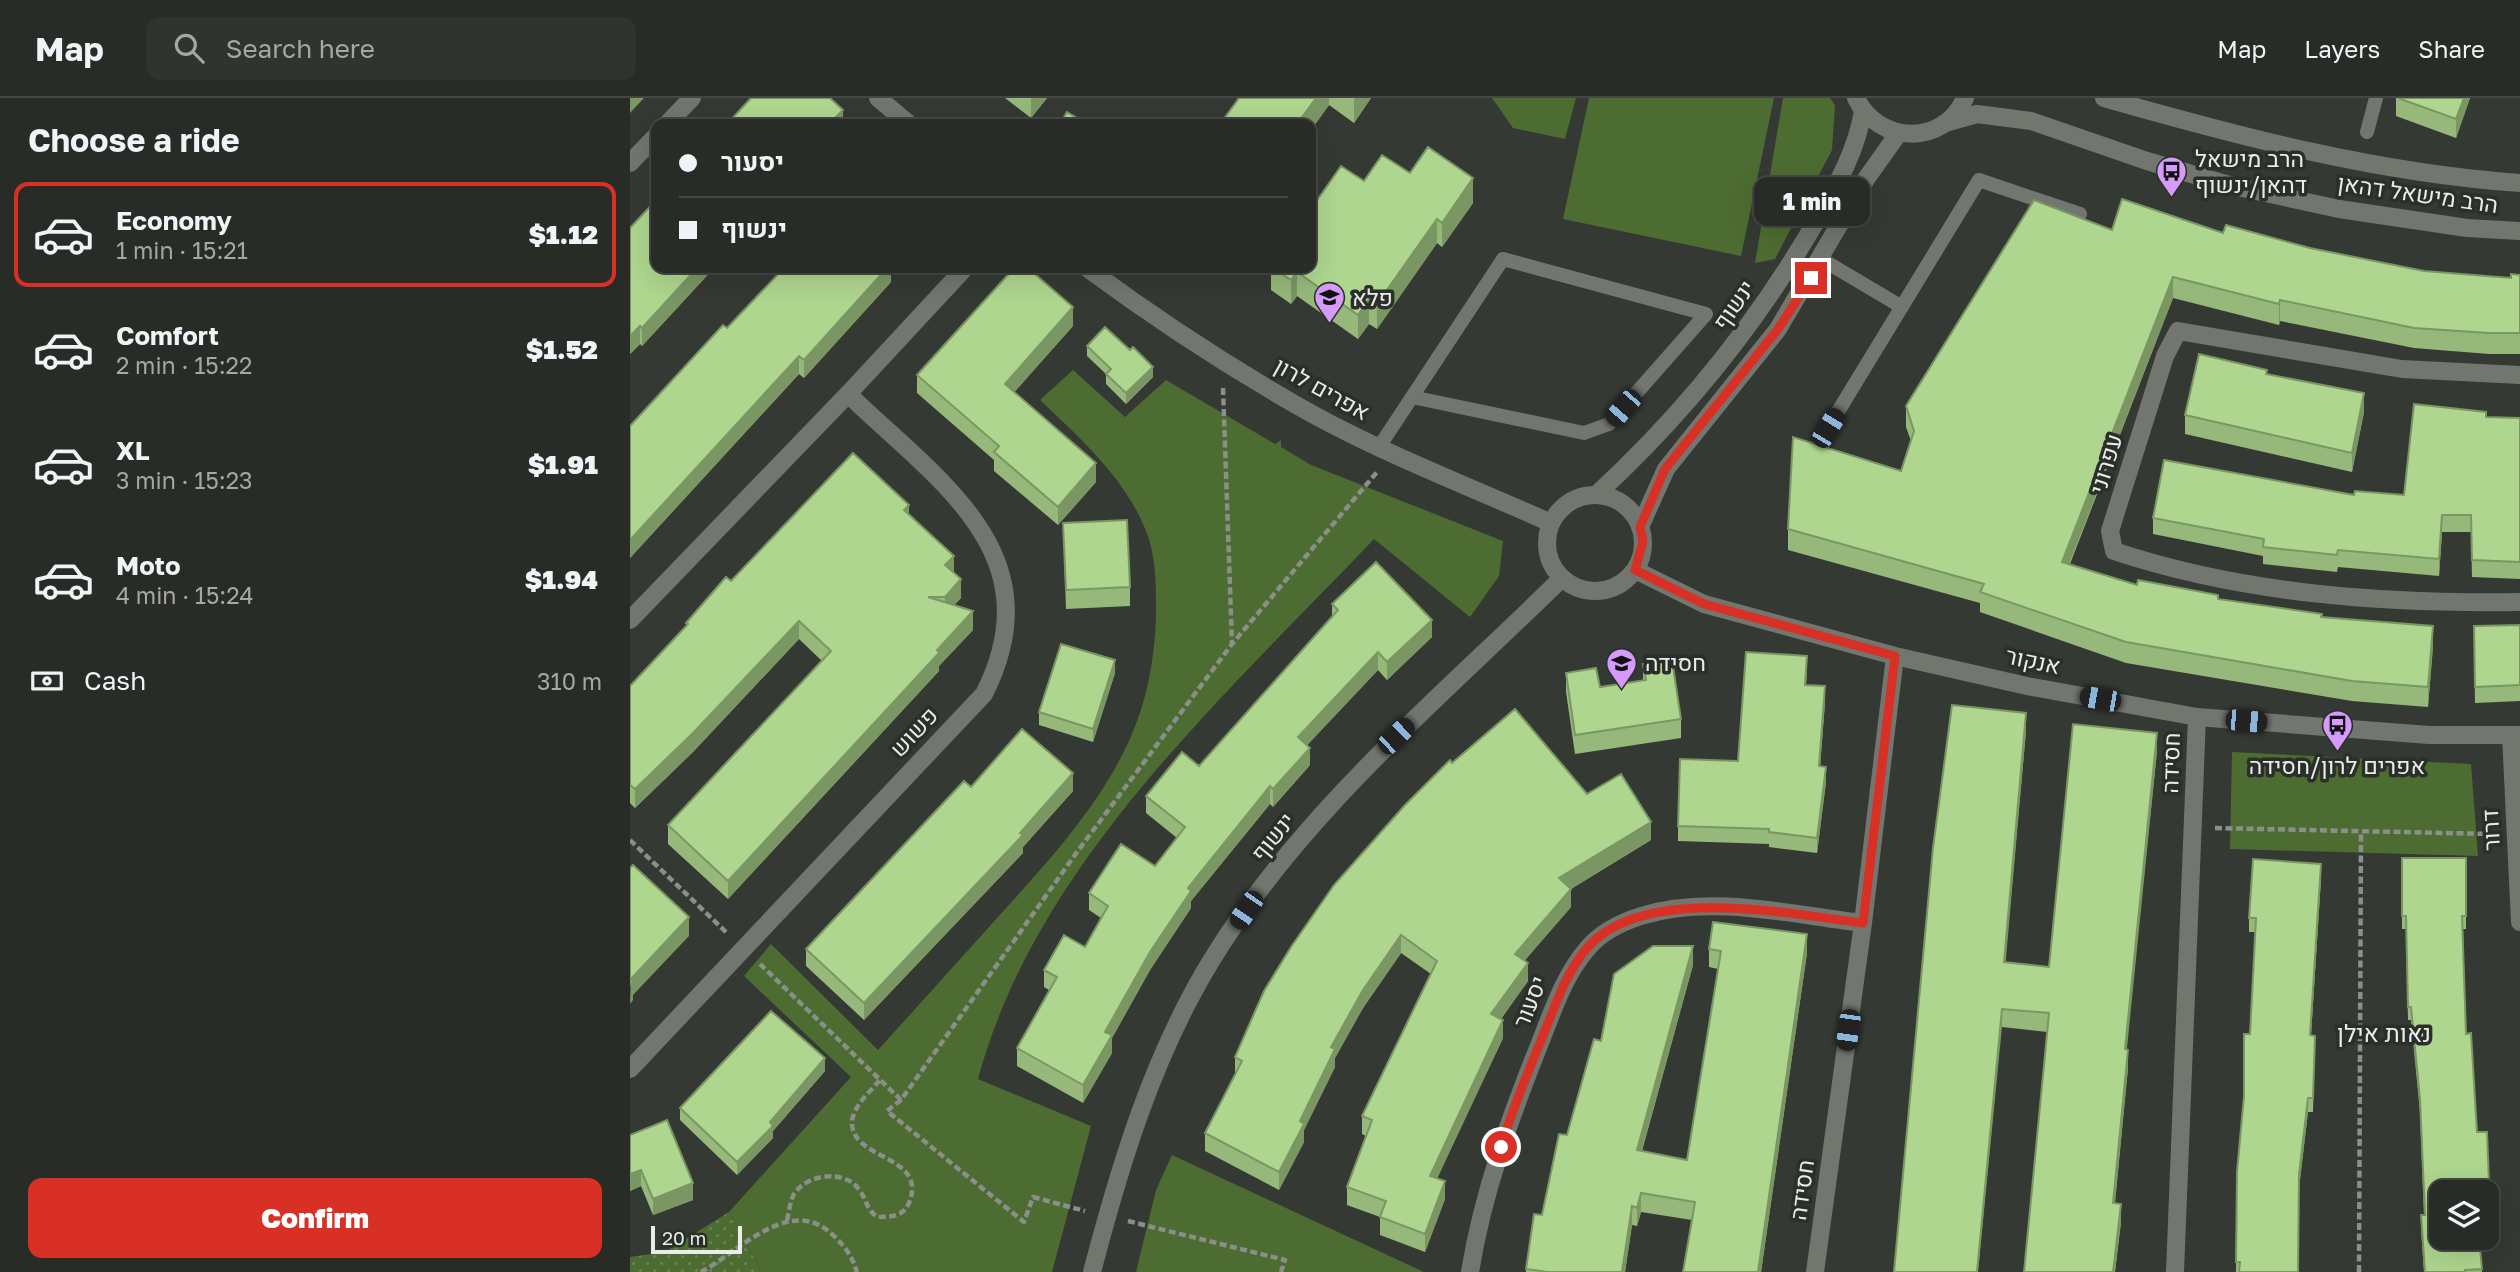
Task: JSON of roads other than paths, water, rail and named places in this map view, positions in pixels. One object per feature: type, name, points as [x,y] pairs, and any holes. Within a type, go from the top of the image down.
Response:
[{"type":"street","points":[[672,119],[692,98]]},
{"type":"street","points":[[878,98],[903,119]]},
{"type":"street","points":[[1945,123],[1965,98]]},
{"type":"street","name":"הרב מישאל דהאן","points":[[2104,98],[2241,138],[2347,161],[2472,180],[2520,183]]},
{"type":"street","points":[[1640,527],[1665,469],[1778,329],[1866,179],[1899,134],[1873,122],[1859,105]]},
{"type":"street","name":"ינשוף","points":[[1596,495],[1636,458],[1721,365],[1756,317],[1790,266],[1841,178],[1853,152],[1859,105]]},
{"type":"street","name":"הרב מישאל דהאן","points":[[1899,134],[1923,133],[1945,123],[1977,114],[2031,121],[2147,161],[2241,188],[2339,209],[2467,228],[2520,232]]},
{"type":"street","points":[[630,163],[651,141]]},
{"type":"street","points":[[630,620],[960,273]]},
{"type":"street","name":"אפרים לרון","points":[[1094,273],[1139,307],[1292,403],[1386,450],[1551,523]]},
{"type":"street","name":"עפרוני","points":[[2520,375],[2402,369],[2178,331],[2165,356],[2110,531],[2114,551],[2147,562],[2248,584],[2445,603],[2520,602]]},
{"type":"street","name":"פשוש","points":[[630,1069],[984,694],[996,671],[1005,636],[1007,602],[1001,569],[986,534],[966,507],[848,394]]},
{"type":"street","points":[[1596,495],[1622,504],[1640,527],[1643,541],[1635,570],[1614,587],[1600,591],[1579,588],[1562,578],[1548,552],[1551,523],[1569,502],[1596,495]]},
{"type":"street","name":"אנקור","points":[[1635,570],[1704,604],[1895,656],[2028,686],[2197,717],[2429,735],[2515,735]]},
{"type":"street","name":"ינשוף","points":[[1092,1272],[1128,1145],[1181,1016],[1211,961],[1246,910],[1334,802],[1380,751],[1562,578]]},
{"type":"street","name":"חסידה","points":[[1815,1272],[1863,923],[1895,656]]},
{"type":"street","name":"חסידה","points":[[2175,1272],[2197,717]]},
{"type":"street","name":"דרור","points":[[2515,735],[2515,834],[2520,922]]},
{"type":"street","name":"יסעור","points":[[1471,1272],[1487,1195],[1508,1124],[1568,974],[1589,946],[1609,930],[1642,916],[1677,909],[1723,907],[1863,923]]},
{"type":"lane","points":[[2367,132],[2376,98]]},
{"type":"lane","points":[[1828,428],[1979,180],[2080,214]]},
{"type":"lane","points":[[1386,450],[1412,397],[1503,259],[1706,314],[1609,424],[1584,433],[1412,397]]},
{"type":"lane","points":[[1821,259],[1902,307]]},
{"type":"place","name":"הרב מישאל דהאן/ינשוף","points":[[2172,199]]},
{"type":"place","name":"פלא","points":[[1329,325]]},
{"type":"place","name":"חסידה","points":[[1622,690]]},
{"type":"place","name":"אפרים לרון/חסידה","points":[[2337,752]]},
{"type":"district","name":"נאות אילן","points":[[2384,1034]]}]
